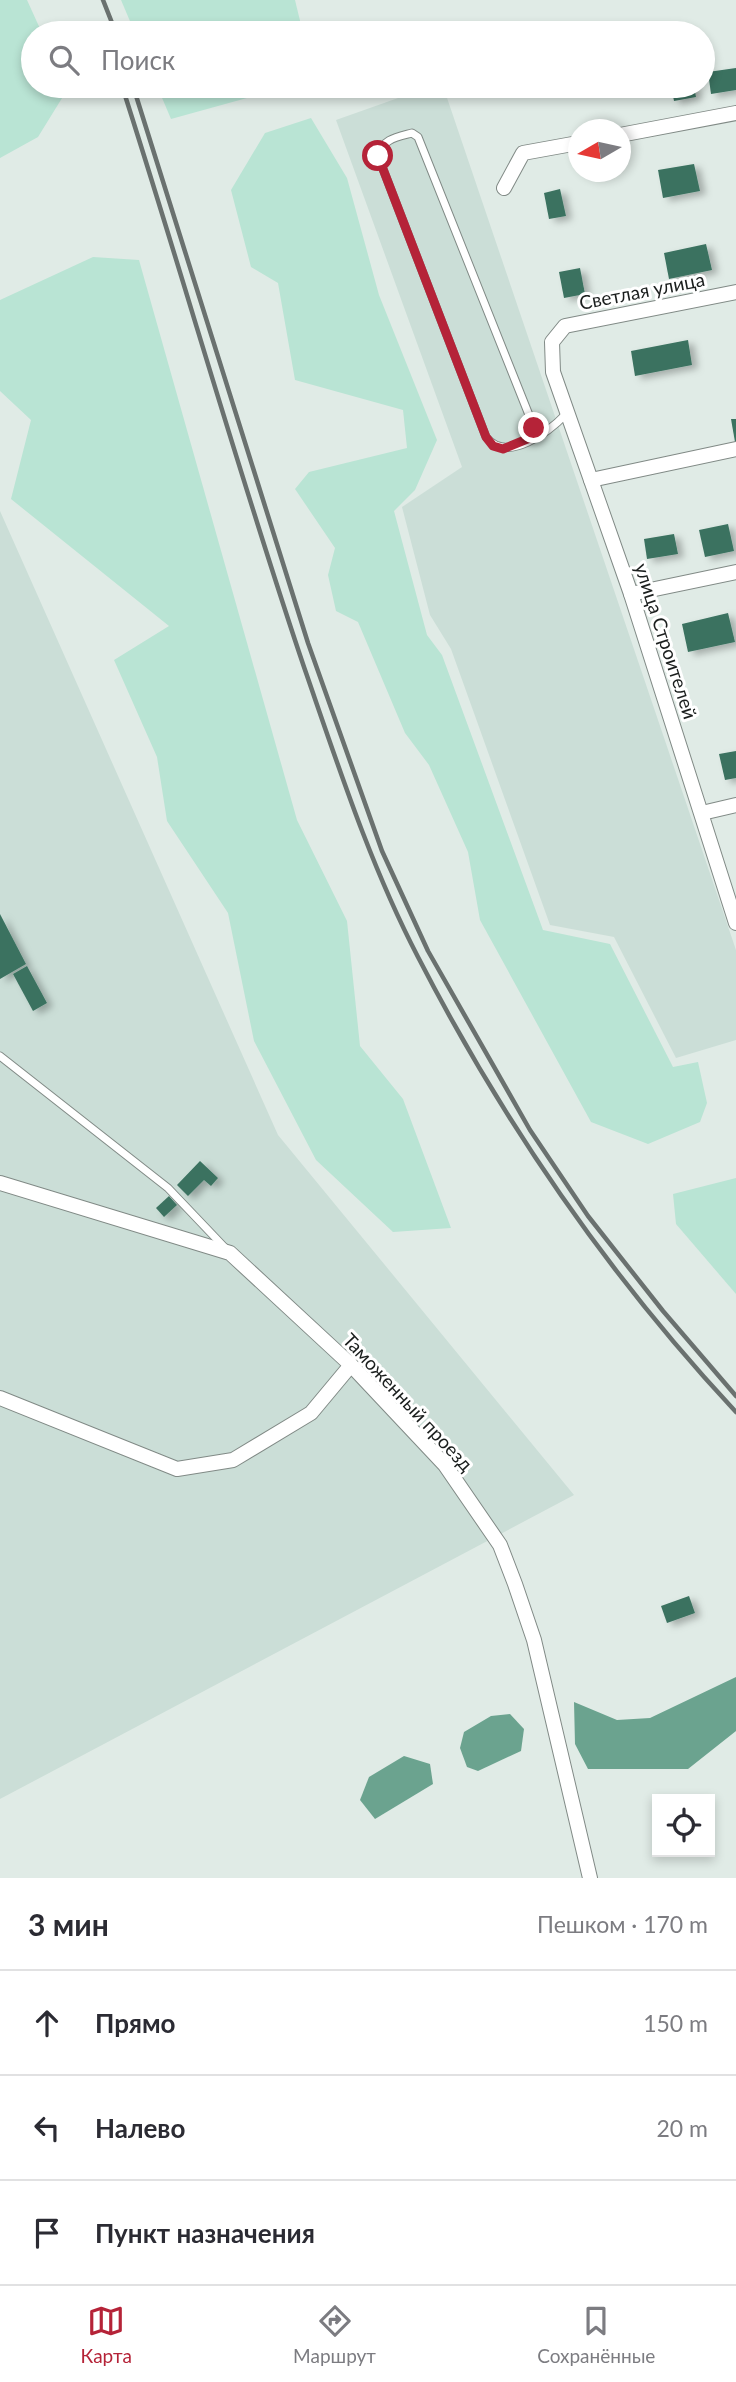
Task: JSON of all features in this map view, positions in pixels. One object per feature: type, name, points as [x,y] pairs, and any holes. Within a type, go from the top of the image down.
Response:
[{"type":"street","points":[[631,133],[736,113]]},
{"type":"street","points":[[504,188],[523,153],[568,144]]},
{"type":"street","name":"Светлая улица","points":[[553,372],[552,342],[565,326],[736,292]]},
{"type":"street","name":"улица Строителей","points":[[553,372],[631,594],[736,923]]},
{"type":"street","points":[[591,480],[736,449]]},
{"type":"street","points":[[631,594],[736,572]]},
{"type":"street","points":[[702,813],[736,805]]},
{"type":"street","name":"Таможенный проезд","points":[[0,1183],[230,1253],[351,1365],[446,1465],[500,1545],[534,1640],[590,1878]]},
{"type":"street","points":[[0,1398],[177,1469],[233,1460],[244,1454],[311,1413],[351,1365]]},
{"type":"lane","points":[[537,435],[418,137],[412,133],[388,140],[380,148],[378,156],[486,437],[493,446],[503,449],[552,429],[567,412]]},
{"type":"lane","points":[[0,1056],[168,1188],[230,1253]]},
{"type":"shaded area","points":[[0,0],[27,0],[37,21],[21,21],[21,98],[62,98],[38,137],[0,158]]},
{"type":"shaded area","points":[[121,0],[295,0],[300,21],[130,21]]},
{"type":"shaded area","points":[[162,98],[247,98],[171,119]]},
{"type":"shaded area","points":[[398,98],[447,98],[736,950],[736,1040],[676,1058],[614,937],[550,925],[451,649],[430,615],[402,507],[462,467],[336,120]]},
{"type":"shaded area","points":[[311,118],[347,178],[379,295],[437,440],[415,490],[394,511],[427,635],[442,655],[543,930],[610,944],[673,1067],[698,1062],[707,1103],[700,1122],[648,1144],[591,1122],[480,920],[468,852],[429,765],[405,733],[358,622],[336,611],[328,575],[335,548],[295,489],[309,472],[407,448],[403,410],[295,380],[278,283],[251,267],[231,190],[265,133]]},
{"type":"shaded area","points":[[93,257],[139,260],[297,820],[347,921],[360,1046],[403,1099],[451,1228],[393,1232],[316,1160],[254,1041],[228,913],[167,821],[157,757],[114,660],[169,626],[11,499],[31,420],[0,391],[0,300]]},
{"type":"shaded area","points":[[0,511],[278,1135],[574,1495],[0,1799]]},
{"type":"shaded area","points":[[736,1178],[736,1294],[676,1224],[673,1194]]},
{"type":"shaded area","points":[[736,1677],[736,1731],[688,1769],[588,1769],[575,1744],[574,1702],[617,1720],[650,1718]]},
{"type":"shaded area","points":[[510,1714],[524,1729],[521,1751],[478,1771],[467,1767],[460,1748],[464,1732],[491,1716]]},
{"type":"shaded area","points":[[404,1756],[430,1764],[433,1784],[375,1819],[360,1800],[369,1777]]},
{"type":"building","points":[[736,68],[736,90],[715,93],[715,71]]},
{"type":"building","points":[[694,164],[700,191],[663,198],[658,170]]},
{"type":"building","points":[[560,189],[566,216],[549,219],[544,193]]},
{"type":"building","points":[[706,244],[712,270],[669,279],[664,253]]},
{"type":"building","points":[[580,268],[585,294],[564,298],[559,272]]},
{"type":"building","points":[[688,340],[692,365],[635,376],[631,351]]},
{"type":"building","points":[[731,419],[736,419],[736,442],[735,442]]},
{"type":"building","points":[[728,524],[734,551],[705,557],[699,530]]},
{"type":"building","points":[[674,534],[678,554],[647,559],[644,539]]},
{"type":"building","points":[[728,613],[735,642],[688,652],[682,624]]},
{"type":"building","points":[[736,751],[736,778],[725,780],[719,754]]},
{"type":"building","points":[[0,914],[26,964],[0,979]]},
{"type":"building","points":[[27,966],[47,1003],[33,1011],[13,974]]},
{"type":"building","points":[[200,1161],[218,1178],[211,1186],[204,1180],[188,1196],[177,1185]]},
{"type":"building","points":[[169,1196],[177,1205],[164,1217],[156,1208]]},
{"type":"building","points":[[689,1596],[695,1613],[667,1623],[661,1606]]},
{"type":"railway","points":[[103,0],[111,21]]},
{"type":"railway","points":[[126,98],[304,667],[356,814],[401,922],[451,1018],[522,1138],[602,1252],[689,1360],[736,1412]]},
{"type":"railway","points":[[137,98],[308,643],[382,851],[428,951],[530,1130],[588,1216],[663,1311],[736,1396]]},
{"type":"route","points":[[378,156],[486,437],[493,446],[503,449],[516,447],[537,435],[534,428]]}]
